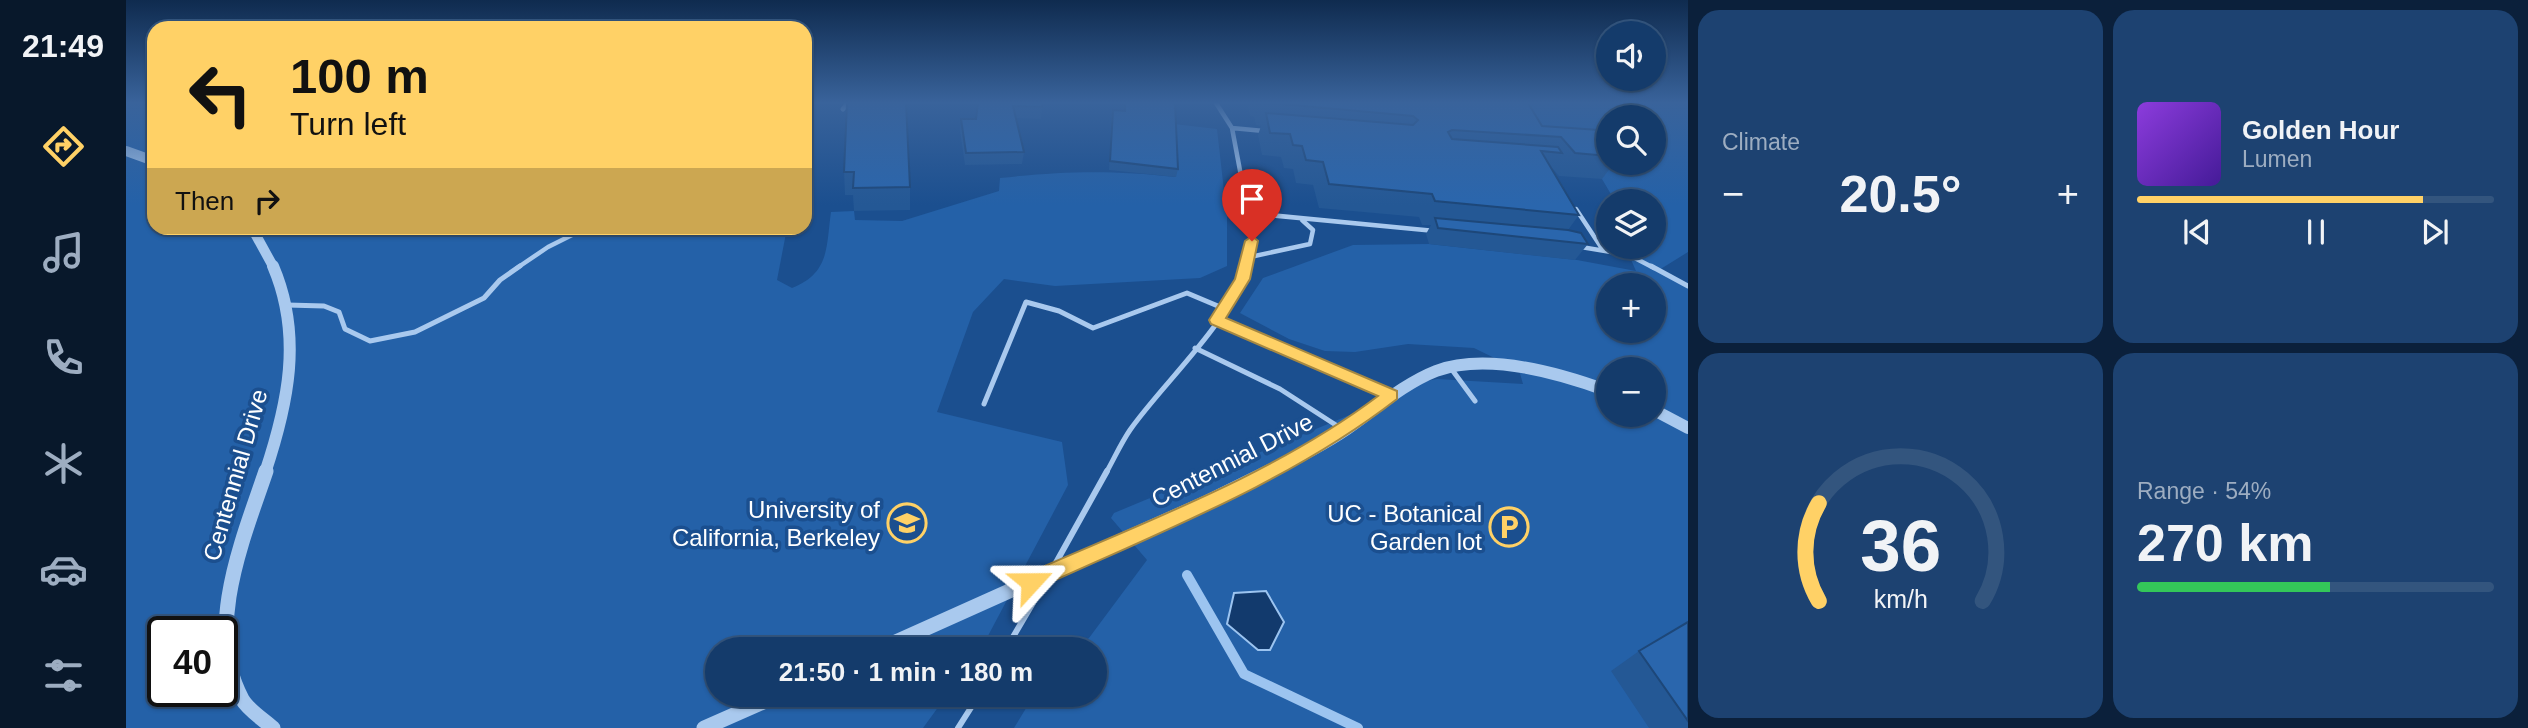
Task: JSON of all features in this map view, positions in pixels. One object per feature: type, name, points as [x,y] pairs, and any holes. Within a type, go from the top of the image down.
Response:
[{"type":"street","points":[[126,151],[147,158]]},
{"type":"street","name":"Centennial Drive","points":[[257,235],[276,267],[287,305],[291,343],[284,410],[231,576],[228,662],[239,698],[273,728]]},
{"type":"street","name":"Centennial Drive","points":[[907,637],[1208,502],[1344,431],[1391,395],[1450,366],[1481,365],[1519,370],[1596,388]]},
{"type":"street","points":[[1666,416],[1688,428]]},
{"type":"street","points":[[704,728],[751,707]]},
{"type":"lane","points":[[1013,637],[1129,431],[1217,320],[1243,279],[1250,257],[1248,213],[1234,137]]},
{"type":"lane","points":[[1574,208],[1596,240]]},
{"type":"lane","points":[[1248,213],[1442,231]]},
{"type":"lane","points":[[1250,257],[1310,244],[1314,237],[1313,230],[1298,218]]},
{"type":"lane","points":[[287,305],[324,306],[339,312],[345,329],[370,341],[415,332],[484,298],[500,280],[548,247],[572,235]]},
{"type":"lane","points":[[1572,245],[1596,249]]},
{"type":"lane","points":[[1637,259],[1688,286]]},
{"type":"lane","points":[[984,404],[1026,302],[1059,311],[1093,328],[1187,293],[1225,309]]},
{"type":"lane","points":[[1217,320],[1391,395]]},
{"type":"lane","points":[[1195,348],[1280,389],[1344,431]]},
{"type":"lane","points":[[1450,366],[1475,401]]},
{"type":"lane","points":[[958,728],[971,707]]},
{"type":"shaded area","points":[[126,137],[147,137],[147,235],[786,235],[777,280],[792,288],[804,282],[820,267],[824,258],[831,212],[854,211],[855,220],[902,221],[999,191],[1000,178],[1088,172],[1176,177],[1174,137],[1218,137],[1227,217],[1227,266],[1200,278],[1055,286],[1004,279],[973,312],[937,412],[1062,442],[1068,485],[987,637],[705,637],[705,707],[938,707],[923,728],[126,728]]},
{"type":"shaded area","points":[[1525,137],[1596,137],[1596,175],[1666,175],[1666,137],[1688,137],[1688,252],[1659,270],[1664,273],[1596,273],[1596,343],[1666,343],[1666,274],[1688,286],[1688,728],[1014,728],[1027,707],[1107,707],[1107,637],[1090,637],[1147,560],[1111,518],[1114,513],[1352,414],[1416,383],[1437,379],[1523,384],[1519,370],[1474,348],[1408,344],[1355,352],[1325,351],[1289,339],[1240,313],[1263,278],[1353,245],[1429,244],[1577,260],[1636,271],[1631,259],[1666,259],[1666,189],[1608,189],[1602,179]]},
{"type":"shaded area","points":[[1266,591],[1284,622],[1270,650],[1258,650],[1227,624],[1234,593]]},
{"type":"building","points":[[846,137],[908,137],[910,187],[853,188],[854,172],[844,172]]},
{"type":"building","points":[[964,137],[1020,137],[1024,152],[966,153]]},
{"type":"building","points":[[1111,137],[1177,137],[1178,169],[1110,161]]},
{"type":"building","points":[[1291,137],[1451,137],[1558,147],[1562,153],[1541,151],[1579,215],[1435,201],[1432,194],[1329,184],[1323,162],[1306,160],[1302,146],[1293,145]]},
{"type":"building","points":[[1561,137],[1596,137],[1596,155],[1575,153]]},
{"type":"building","points":[[1435,218],[1568,230],[1581,233],[1588,244],[1438,228]]},
{"type":"building","points":[[1688,622],[1688,721],[1639,651]]},
{"type":"waterway","points":[[1187,575],[1244,674],[1358,728]]},
{"type":"place","name":"University of California, Berkeley","points":[[907,523]]},
{"type":"place","name":"UC - Botanical Garden lot","points":[[1509,527]]},
{"type":"route","points":[[1031,582],[1208,502],[1344,431],[1391,395],[1217,320],[1243,279],[1252,241]]}]
